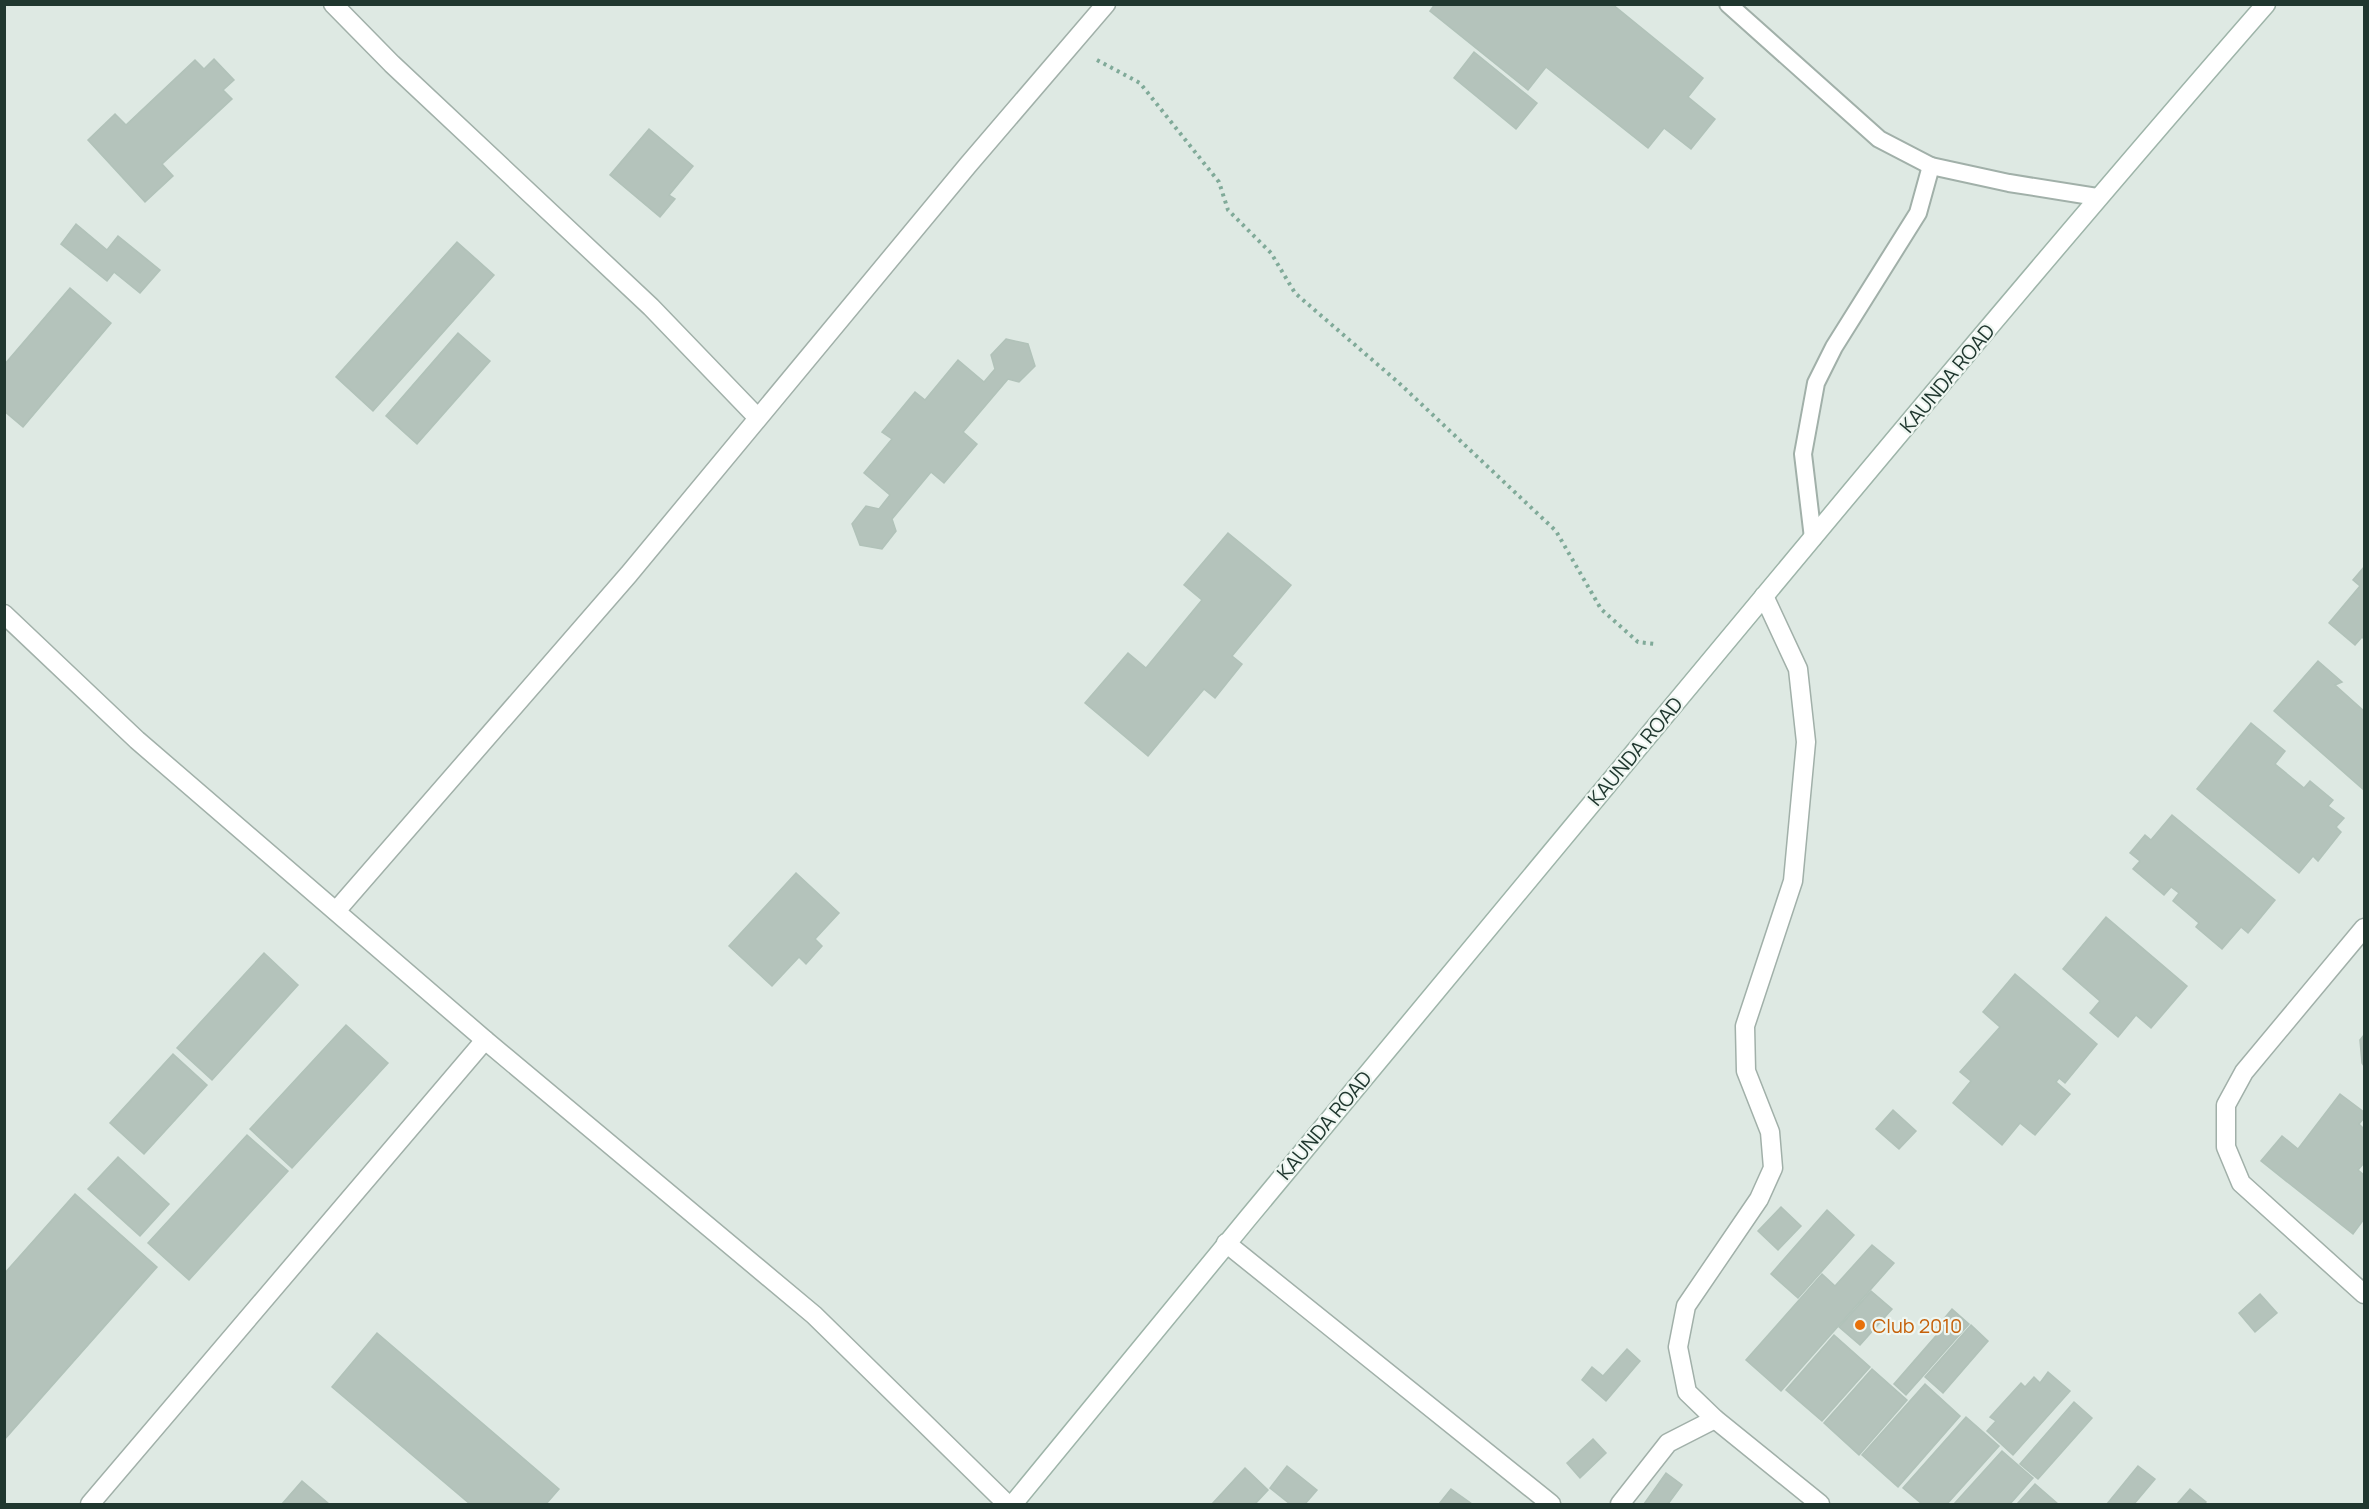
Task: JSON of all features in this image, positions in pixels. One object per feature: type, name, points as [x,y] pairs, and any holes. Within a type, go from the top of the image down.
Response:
[{"type":"street","points":[[333,4],[392,64],[651,307],[757,417]]},
{"type":"street","points":[[336,911],[629,574],[757,417],[1106,4]]},
{"type":"street","name":"KAUNDA ROAD","points":[[1013,1504],[1226,1243],[2097,197],[2266,4]]},
{"type":"street","points":[[1764,596],[1798,669],[1806,742],[1793,881],[1745,1026],[1746,1071],[1770,1132],[1773,1168],[1759,1199],[1686,1306],[1678,1347],[1686,1392],[1715,1419],[1820,1504]]},
{"type":"street","points":[[4,614],[137,740],[485,1040],[814,1315],[1007,1504]]},
{"type":"street","points":[[2364,928],[2244,1072],[2226,1105],[2226,1147],[2241,1183],[2364,1294]]},
{"type":"street","points":[[90,1504],[485,1040]]},
{"type":"street","points":[[1226,1243],[1551,1504]]},
{"type":"street","points":[[1620,1504],[1668,1443],[1715,1419]]},
{"type":"lane","points":[[1728,4],[1879,139],[1931,166],[2009,183],[2097,197]]},
{"type":"lane","points":[[1813,538],[1803,454],[1816,383],[1834,347],[1918,213],[1931,166]]},
{"type":"path","points":[[1070,46],[1140,82],[1219,182],[1228,210],[1270,253],[1295,293],[1399,383],[1556,531],[1601,609],[1638,642],[1655,644]]},
{"type":"building","points":[[1435,4],[1612,4],[1703,78],[1688,97],[1715,119],[1691,149],[1664,128],[1648,148],[1546,67],[1528,90],[1430,11]]},
{"type":"building","points":[[1474,52],[1537,103],[1516,129],[1454,78]]},
{"type":"building","points":[[214,59],[234,80],[223,90],[232,99],[162,164],[173,176],[145,202],[88,140],[115,114],[126,125],[195,60],[204,69]]},
{"type":"building","points":[[649,129],[693,166],[669,195],[675,199],[660,217],[610,175]]},
{"type":"building","points":[[76,224],[107,250],[118,236],[160,270],[140,293],[114,272],[107,281],[61,244]]},
{"type":"building","points":[[457,242],[494,275],[373,411],[336,377]]},
{"type":"building","points":[[70,288],[111,323],[23,427],[4,411],[4,365]]},
{"type":"building","points":[[458,333],[490,361],[417,444],[386,416]]},
{"type":"building","points":[[1006,339],[1028,344],[1035,366],[1019,382],[1008,379],[963,432],[977,444],[944,483],[931,472],[892,519],[896,531],[882,549],[860,545],[852,524],[866,506],[879,509],[890,495],[864,473],[892,439],[882,432],[915,392],[925,400],[958,360],[984,382],[995,369],[991,355]]},
{"type":"building","points":[[1228,533],[1291,585],[1232,656],[1242,664],[1215,698],[1204,689],[1148,756],[1085,703],[1128,653],[1146,668],[1202,600],[1184,585]]},
{"type":"building","points":[[2364,567],[2364,639],[2362,637],[2355,645],[2329,623],[2360,586],[2353,580]]},
{"type":"building","points":[[2318,661],[2342,682],[2335,685],[2364,711],[2364,790],[2274,711]]},
{"type":"building","points":[[2251,723],[2285,751],[2275,764],[2304,788],[2310,781],[2333,800],[2328,806],[2344,818],[2336,827],[2341,832],[2318,861],[2313,856],[2299,873],[2197,789]]},
{"type":"building","points":[[2172,815],[2275,900],[2248,933],[2241,927],[2222,949],[2196,927],[2199,923],[2173,901],[2179,893],[2171,887],[2164,895],[2133,869],[2140,861],[2130,853],[2145,835],[2151,840]]},
{"type":"building","points":[[796,873],[839,913],[815,939],[822,946],[806,964],[799,957],[772,986],[729,946]]},
{"type":"building","points":[[2106,917],[2187,986],[2151,1028],[2136,1015],[2118,1037],[2090,1013],[2100,1001],[2063,969]]},
{"type":"building","points":[[264,953],[298,985],[212,1080],[177,1048]]},
{"type":"building","points":[[2015,974],[2097,1044],[2065,1083],[2059,1078],[2056,1082],[2070,1094],[2035,1135],[2020,1123],[2002,1145],[1953,1103],[1971,1081],[1960,1072],[2000,1027],[1983,1012]]},
{"type":"building","points":[[346,1025],[388,1063],[292,1168],[250,1129]]},
{"type":"building","points":[[2364,1035],[2364,1066],[2360,1040]]},
{"type":"building","points":[[173,1054],[207,1085],[144,1154],[110,1123]]},
{"type":"building","points":[[2340,1094],[2364,1112],[2364,1118],[2359,1124],[2364,1129],[2364,1163],[2358,1170],[2364,1175],[2364,1219],[2353,1234],[2261,1161],[2282,1136],[2298,1149]]},
{"type":"building","points":[[1893,1110],[1916,1131],[1899,1149],[1876,1129]]},
{"type":"building","points":[[247,1135],[288,1171],[189,1280],[148,1243]]},
{"type":"building","points":[[118,1157],[169,1204],[140,1236],[88,1189]]},
{"type":"building","points":[[75,1194],[157,1267],[4,1440],[4,1274]]},
{"type":"building","points":[[1781,1207],[1801,1226],[1778,1250],[1758,1231]]},
{"type":"building","points":[[1827,1210],[1854,1235],[1798,1298],[1771,1274]]},
{"type":"building","points":[[1872,1245],[1894,1263],[1781,1391],[1746,1360],[1822,1274],[1835,1286]]},
{"type":"building","points":[[1871,1291],[1892,1309],[1860,1345],[1839,1327]]},
{"type":"building","points":[[2260,1294],[2277,1313],[2255,1332],[2239,1313]]},
{"type":"building","points":[[1952,1309],[1969,1324],[1906,1395],[1894,1384],[1941,1330],[1937,1327]]},
{"type":"building","points":[[1971,1325],[1988,1341],[1943,1393],[1925,1377]]},
{"type":"building","points":[[377,1333],[559,1489],[546,1504],[470,1504],[332,1387]]},
{"type":"building","points":[[1834,1335],[1870,1367],[1822,1421],[1786,1390]]},
{"type":"building","points":[[1627,1349],[1640,1361],[1606,1401],[1582,1380],[1592,1367],[1603,1376]]},
{"type":"building","points":[[1872,1369],[1907,1400],[1859,1455],[1824,1423]]},
{"type":"building","points":[[2048,1372],[2070,1391],[2013,1455],[1987,1431],[1996,1421],[1990,1417],[2021,1383],[2025,1387],[2034,1377],[2040,1383]]},
{"type":"building","points":[[1925,1384],[1960,1416],[1898,1487],[1862,1455]]},
{"type":"building","points":[[2074,1402],[2092,1418],[2038,1479],[2020,1464]]},
{"type":"building","points":[[1966,1417],[1999,1446],[1947,1504],[1922,1504],[1903,1488]]},
{"type":"building","points":[[1593,1439],[1606,1453],[1580,1478],[1567,1463]]},
{"type":"building","points":[[2002,1451],[2033,1478],[2010,1504],[1954,1504]]},
{"type":"building","points":[[1287,1466],[1317,1490],[1305,1504],[1290,1504],[1270,1488]]},
{"type":"building","points":[[2138,1466],[2155,1479],[2134,1504],[2107,1504]]},
{"type":"building","points":[[1245,1468],[1268,1490],[1255,1504],[1212,1504]]},
{"type":"building","points":[[1666,1473],[1682,1485],[1668,1504],[1644,1504]]},
{"type":"building","points":[[302,1481],[329,1504],[282,1504]]},
{"type":"building","points":[[2035,1484],[2058,1504],[2017,1504]]},
{"type":"building","points":[[1451,1489],[1472,1504],[1439,1504]]},
{"type":"building","points":[[2190,1489],[2206,1502],[2177,1504]]},
{"type":"place","name":"Club 2010","points":[[1860,1325]]}]
